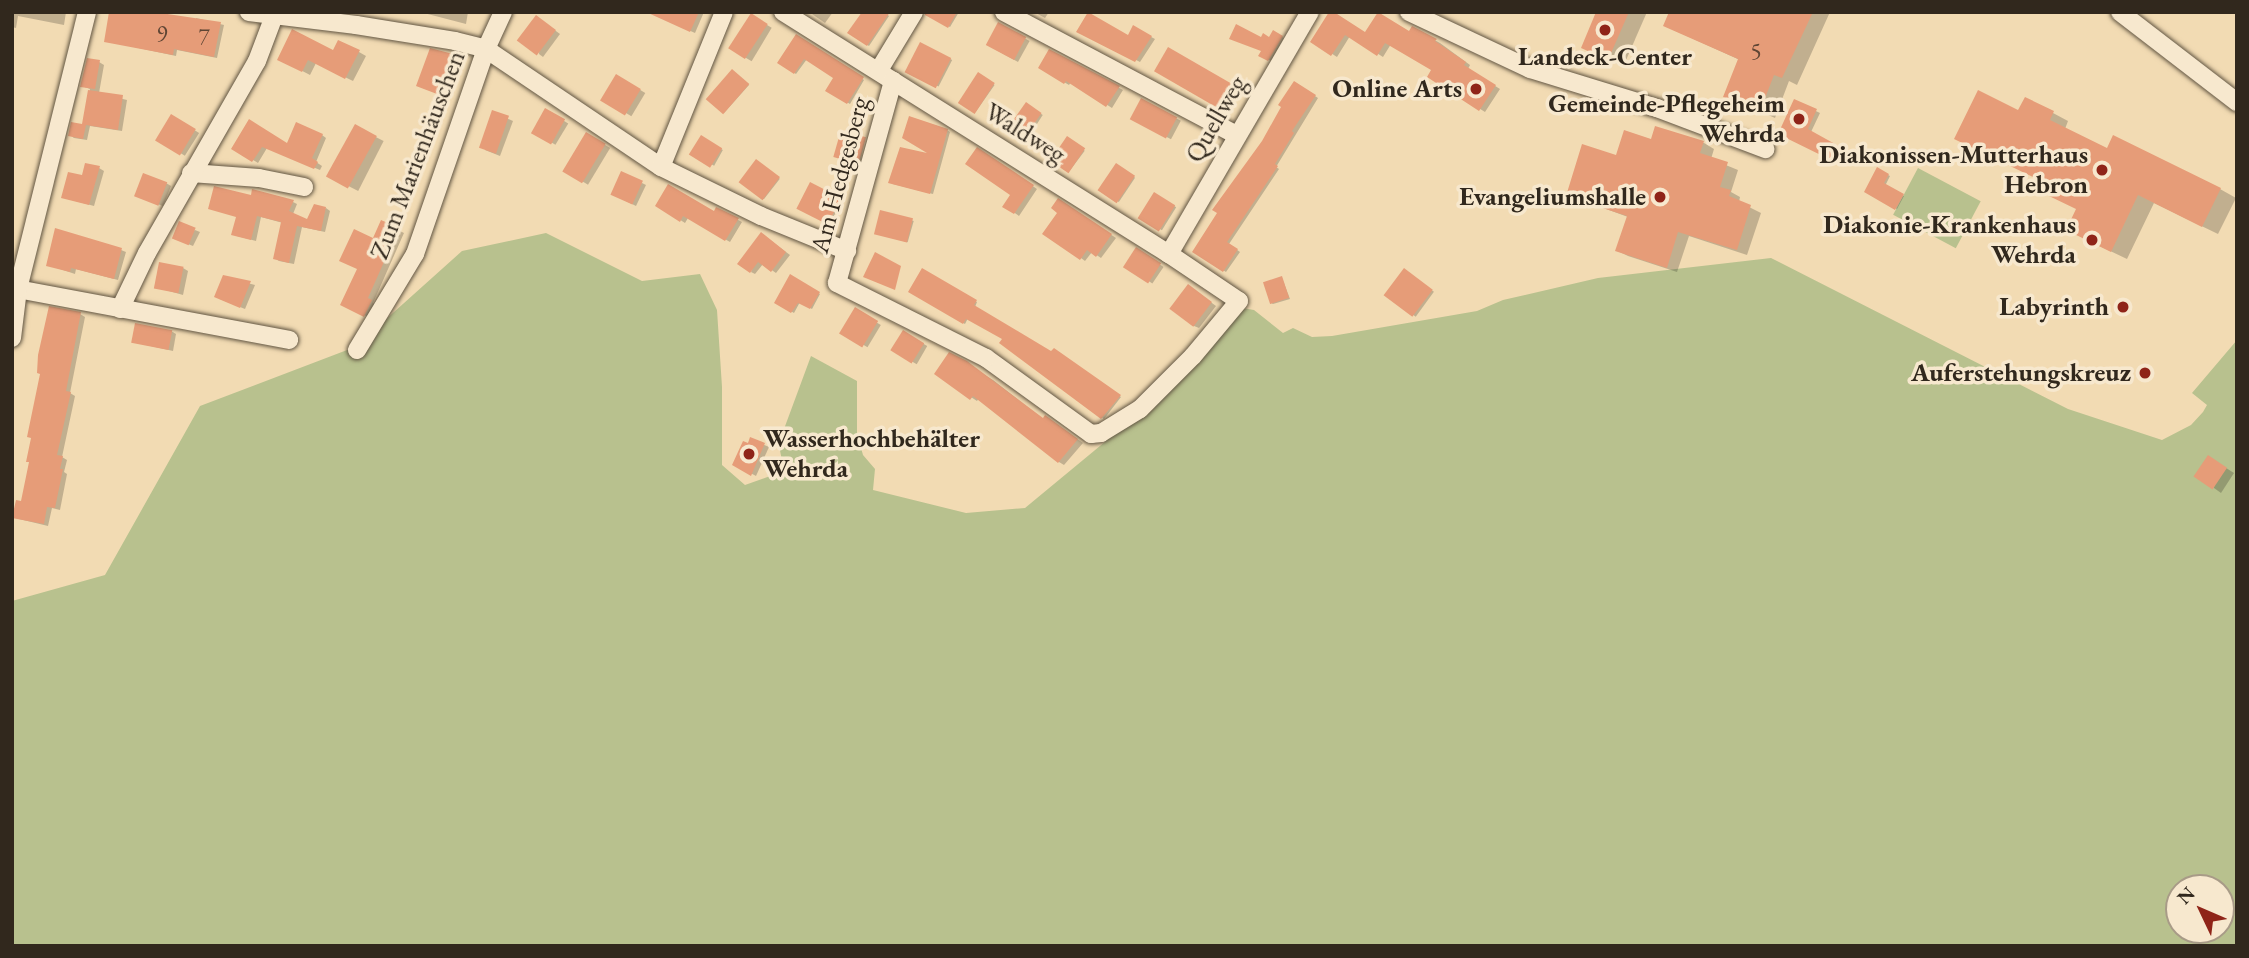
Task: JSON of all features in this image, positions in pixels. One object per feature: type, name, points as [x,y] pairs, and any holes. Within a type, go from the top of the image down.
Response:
[{"type":"street","points":[[12,338],[15,289],[87,12]]},
{"type":"street","points":[[249,12],[455,41],[486,49],[662,167],[761,216],[847,251]]},
{"type":"street","name":"Zum Marienhäuschen","points":[[357,351],[415,254],[486,49],[503,12]]},
{"type":"street","points":[[662,167],[724,12]]},
{"type":"street","name":"Waldweg","points":[[783,12],[1169,254],[1239,301]]},
{"type":"street","name":"Am Hedgesberg","points":[[914,12],[886,76],[847,251],[837,283],[986,358],[1091,434],[1101,433],[1140,409],[1193,356],[1239,301]]},
{"type":"street","points":[[1004,12],[1236,135]]},
{"type":"street","name":"Quellweg","points":[[1169,254],[1310,12]]},
{"type":"street","points":[[1409,12],[1530,69],[1657,108],[1765,149]]},
{"type":"street","points":[[2120,12],[2237,102]]},
{"type":"street","points":[[120,309],[191,173],[257,61],[274,16]]},
{"type":"street","points":[[191,173],[259,178],[304,187]]},
{"type":"street","points":[[15,289],[289,340]]},
{"type":"green space","points":[[1918,168],[1981,201],[1956,248],[1893,215]]},
{"type":"green space","points":[[546,233],[642,281],[700,274],[717,310],[722,387],[722,465],[745,485],[784,471],[776,430],[784,429],[811,356],[857,381],[857,434],[863,455],[875,469],[873,490],[966,513],[1025,508],[1106,441],[1104,435],[1242,308],[1254,310],[1283,333],[1293,328],[1312,337],[1332,336],[1477,311],[1503,300],[1598,278],[1771,258],[2068,409],[2162,440],[2191,425],[2203,412],[2207,405],[2192,393],[2237,340],[2237,946],[12,946],[12,601],[105,575],[200,406],[355,347],[462,251]]},
{"type":"building","points":[[109,12],[154,12],[221,22],[214,57],[174,49],[173,55],[104,42]]},
{"type":"building","points":[[646,12],[699,12],[690,32]]},
{"type":"building","points":[[862,12],[890,12],[867,46],[847,33]]},
{"type":"building","points":[[925,12],[957,12],[948,28],[925,15]]},
{"type":"building","points":[[1088,12],[1128,35],[1133,25],[1152,36],[1135,62],[1076,32]]},
{"type":"building","points":[[1329,12],[1334,12],[1365,32],[1378,12],[1409,31],[1412,26],[1437,39],[1435,41],[1466,62],[1464,65],[1496,85],[1479,111],[1427,77],[1431,70],[1385,43],[1377,56],[1345,35],[1331,56],[1310,42]]},
{"type":"building","name":"Landeck-Center","points":[[1596,12],[1629,12],[1608,60],[1581,48]]},
{"type":"building","points":[[1669,12],[1813,12],[1782,78],[1774,75],[1760,111],[1723,97],[1738,59],[1663,26]]},
{"type":"building","points":[[751,13],[768,24],[745,59],[728,48]]},
{"type":"building","points":[[536,15],[556,30],[537,56],[517,41]]},
{"type":"building","points":[[998,22],[1026,37],[1014,60],[986,45]]},
{"type":"building","points":[[1236,24],[1261,37],[1263,33],[1269,37],[1273,30],[1283,36],[1268,61],[1258,56],[1261,51],[1229,39]]},
{"type":"building","points":[[292,29],[333,50],[338,40],[360,50],[345,79],[308,60],[302,72],[277,60]]},
{"type":"building","points":[[796,34],[864,77],[847,104],[825,91],[833,78],[804,59],[794,74],[777,63]]},
{"type":"building","points":[[920,42],[951,58],[936,88],[905,72]]},
{"type":"building","points":[[1168,47],[1239,88],[1225,112],[1154,71]]},
{"type":"building","points":[[430,48],[457,55],[449,78],[443,76],[437,94],[416,86]]},
{"type":"building","points":[[1049,49],[1120,86],[1106,107],[1066,81],[1064,84],[1038,68]]},
{"type":"building","points":[[87,58],[100,60],[95,89],[80,87]]},
{"type":"building","points":[[732,69],[749,84],[723,114],[706,99]]},
{"type":"building","points":[[978,72],[995,83],[975,114],[958,103]]},
{"type":"building","points":[[616,74],[641,89],[625,116],[600,101]]},
{"type":"building","points":[[1294,81],[1316,95],[1292,131],[1294,133],[1275,164],[1278,166],[1227,242],[1238,249],[1223,272],[1192,252],[1217,213],[1212,210],[1262,141],[1281,107],[1278,105]]},
{"type":"building","points":[[88,90],[123,95],[118,130],[86,125],[83,139],[68,136],[71,122],[82,124]]},
{"type":"building","name":"Diakonissen-Mutterhaus Hebron","points":[[1978,90],[2018,110],[2025,97],[2054,111],[2050,120],[2107,148],[2113,135],[2221,188],[2202,227],[2138,195],[2111,252],[2066,230],[2076,209],[2049,196],[2054,187],[1954,139]]},
{"type":"building","points":[[1141,98],[1177,117],[1166,138],[1130,119]]},
{"type":"building","name":"Gemeinde-Pflegeheim Wehrda","points":[[1794,99],[1817,109],[1808,129],[1844,149],[1837,163],[1778,134]]},
{"type":"building","points":[[1026,102],[1042,113],[1021,142],[1006,131]]},
{"type":"building","points":[[545,108],[565,119],[551,145],[531,133]]},
{"type":"building","points":[[492,110],[509,116],[496,154],[479,148]]},
{"type":"building","points":[[171,114],[196,129],[180,156],[155,141]]},
{"type":"building","points":[[909,116],[948,129],[930,194],[888,183],[900,147],[927,153],[902,138]]},
{"type":"building","points":[[249,119],[287,143],[296,122],[323,134],[312,158],[318,162],[314,169],[262,147],[252,162],[231,149]]},
{"type":"building","points":[[355,124],[377,136],[348,189],[326,176]]},
{"type":"building","name":"Evangeliumshalle","points":[[1655,126],[1704,141],[1700,153],[1728,162],[1720,187],[1731,190],[1729,196],[1751,205],[1737,250],[1678,232],[1667,268],[1615,251],[1627,216],[1566,196],[1582,144],[1616,155],[1624,130],[1651,139]]},
{"type":"building","points":[[841,130],[866,137],[858,164],[833,157]]},
{"type":"building","points":[[586,132],[606,144],[582,183],[562,171]]},
{"type":"building","points":[[701,135],[722,148],[710,168],[689,155]]},
{"type":"building","points":[[1067,136],[1085,148],[1068,173],[1050,161]]},
{"type":"building","points":[[977,147],[1034,185],[1014,214],[1002,207],[1010,195],[965,164]]},
{"type":"building","points":[[756,159],[780,177],[763,200],[739,182]]},
{"type":"building","points":[[85,163],[100,166],[89,205],[61,198],[68,172],[82,175]]},
{"type":"building","points":[[1116,163],[1135,176],[1117,203],[1098,190]]},
{"type":"building","points":[[1877,167],[1889,174],[1884,183],[1904,194],[1895,210],[1864,192]]},
{"type":"building","points":[[621,171],[643,181],[632,205],[610,195]]},
{"type":"building","points":[[143,173],[167,182],[158,206],[134,196]]},
{"type":"building","points":[[810,182],[841,198],[828,225],[796,209]]},
{"type":"building","points":[[668,184],[714,211],[716,207],[739,218],[725,241],[683,216],[680,222],[655,206]]},
{"type":"building","points":[[214,186],[251,195],[252,189],[294,200],[289,211],[307,219],[314,204],[326,207],[321,231],[297,226],[289,263],[273,259],[281,222],[257,216],[251,240],[231,235],[236,217],[208,209]]},
{"type":"building","points":[[1154,192],[1175,205],[1159,232],[1138,218]]},
{"type":"building","points":[[1058,198],[1112,234],[1096,257],[1087,250],[1080,260],[1042,234],[1057,213],[1051,208]]},
{"type":"building","points":[[880,210],[913,218],[907,242],[874,234]]},
{"type":"building","points":[[381,220],[399,228],[368,298],[372,300],[364,317],[340,305],[357,269],[339,261],[354,229],[373,238]]},
{"type":"building","points":[[179,221],[196,228],[189,245],[172,239]]},
{"type":"building","points":[[55,228],[122,248],[114,279],[71,268],[70,272],[46,266]]},
{"type":"building","points":[[761,232],[786,252],[771,272],[758,262],[750,273],[737,264]]},
{"type":"building","points":[[1136,247],[1161,263],[1148,283],[1123,267]]},
{"type":"building","points":[[875,252],[901,266],[895,290],[863,277]]},
{"type":"building","points":[[159,262],[184,267],[178,293],[154,289]]},
{"type":"building","points":[[922,268],[977,300],[974,305],[1051,351],[1054,348],[1121,395],[1101,419],[999,343],[1002,339],[966,319],[963,324],[908,292]]},
{"type":"building","points":[[1404,268],[1433,290],[1412,317],[1384,295]]},
{"type":"building","points":[[790,274],[820,292],[810,309],[798,303],[791,313],[774,303]]},
{"type":"building","points":[[223,275],[251,281],[240,308],[214,297]]},
{"type":"building","points":[[1282,276],[1289,298],[1270,304],[1263,282]]},
{"type":"building","points":[[1188,284],[1212,302],[1193,327],[1169,309]]},
{"type":"building","points":[[49,306],[81,312],[66,391],[71,392],[57,455],[63,456],[60,469],[63,469],[55,508],[47,507],[44,524],[12,518],[16,500],[21,501],[29,462],[26,462],[31,438],[27,437],[40,374],[37,373],[38,355]]},
{"type":"building","points":[[855,307],[878,321],[862,347],[839,334]]},
{"type":"building","points":[[135,323],[172,330],[168,350],[131,343]]},
{"type":"building","points":[[903,330],[924,343],[911,364],[890,350]]},
{"type":"building","points":[[949,352],[967,361],[1043,418],[1045,415],[1078,439],[1058,463],[973,396],[970,400],[934,374]]},
{"type":"building","name":"Wasserhochbehälter Wehrda","points":[[750,437],[765,443],[751,476],[732,465],[743,441],[748,443]]},
{"type":"building","points":[[2208,455],[2227,468],[2213,489],[2193,477]]},
{"type":"place","name":"Landeck-Center","points":[[1605,30]]},
{"type":"place","name":"Online Arts","points":[[1476,89]]},
{"type":"place","name":"Gemeinde-Pflegeheim Wehrda","points":[[1799,119]]},
{"type":"place","name":"Diakonissen-Mutterhaus Hebron","points":[[2102,170]]},
{"type":"place","name":"Evangeliumshalle","points":[[1660,197]]},
{"type":"place","name":"Diakonie-Krankenhaus Wehrda","points":[[2092,240]]},
{"type":"place","name":"Labyrinth","points":[[2123,307]]},
{"type":"place","name":"Auferstehungskreuz","points":[[2145,373]]},
{"type":"place","name":"Wasserhochbehälter Wehrda","points":[[749,454]]}]
